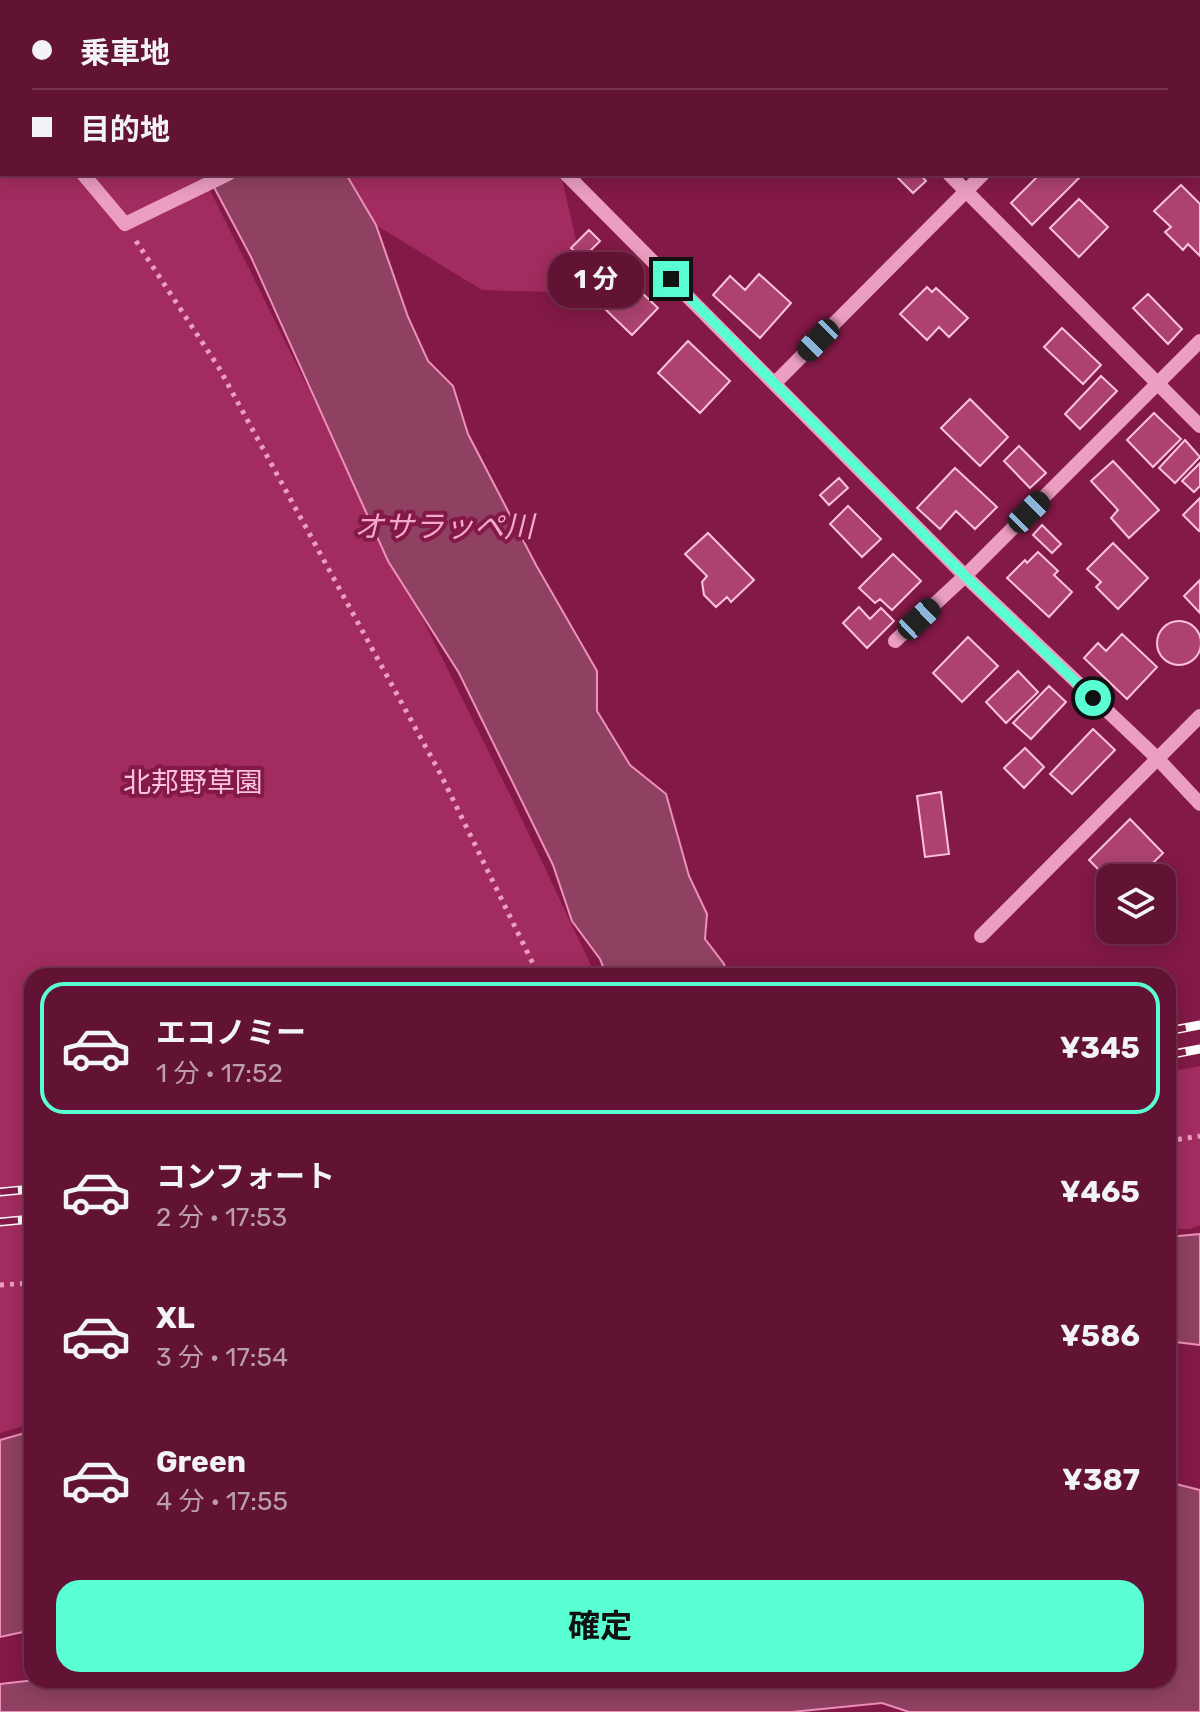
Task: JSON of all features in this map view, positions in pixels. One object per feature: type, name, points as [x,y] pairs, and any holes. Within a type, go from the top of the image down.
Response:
[{"type":"street","points":[[85,176],[125,224],[224,176]]},
{"type":"street","points":[[568,176],[965,576],[1157,758],[1200,804]]},
{"type":"street","points":[[951,176],[1200,426]]},
{"type":"street","points":[[775,383],[981,176]]},
{"type":"street","points":[[895,641],[965,576],[1200,341]]},
{"type":"street","points":[[981,936],[1200,716]]},
{"type":"path","points":[[125,224],[226,382],[441,775],[535,968]]},
{"type":"path","points":[[1176,1140],[1200,1136]]},
{"type":"path","points":[[0,1285],[24,1284]]},
{"type":"green space","name":"北邦野草園","points":[[0,176],[203,176],[516,807],[592,968],[24,968],[24,1426],[0,1433]]},
{"type":"green space","points":[[347,176],[561,176],[588,293],[482,290],[376,225]]},
{"type":"green space","points":[[1200,1066],[1200,1225],[1190,1229],[1176,1229],[1176,1070]]},
{"type":"water","name":"オサラッペ川","points":[[208,176],[347,176],[376,225],[408,317],[428,361],[453,386],[468,434],[536,565],[597,671],[597,711],[630,765],[666,794],[689,876],[707,914],[705,939],[725,968],[604,968],[572,921],[553,865],[459,673],[388,561],[251,257]]},
{"type":"water","points":[[1200,1234],[1200,1345],[1176,1342],[1176,1236]]},
{"type":"water","points":[[24,1433],[24,1632],[0,1637],[0,1440]]},
{"type":"water","points":[[1176,1484],[1200,1490],[1200,1712],[909,1712],[882,1703],[792,1712],[0,1712],[0,1684],[24,1681],[24,1688],[1176,1688]]},
{"type":"building","points":[[896,176],[922,176],[926,181],[913,193]]},
{"type":"building","points":[[1038,176],[1081,176],[1032,225],[1011,203]]},
{"type":"building","points":[[1181,185],[1200,204],[1200,256],[1188,244],[1183,250],[1165,232],[1171,227],[1154,211]]},
{"type":"building","points":[[1079,199],[1108,227],[1079,257],[1050,228]]},
{"type":"building","points":[[589,230],[600,241],[582,259],[571,248]]},
{"type":"building","points":[[603,256],[658,308],[632,335],[578,283]]},
{"type":"building","points":[[759,274],[791,303],[760,338],[713,295],[730,276],[745,290]]},
{"type":"building","points":[[927,287],[932,292],[936,288],[968,318],[949,337],[939,327],[927,340],[900,314]]},
{"type":"building","points":[[1148,294],[1182,329],[1168,344],[1133,308]]},
{"type":"building","points":[[1062,328],[1101,365],[1083,384],[1044,347]]},
{"type":"building","points":[[688,341],[730,381],[700,413],[658,373]]},
{"type":"building","points":[[1101,376],[1117,391],[1080,429],[1065,414]]},
{"type":"building","points":[[970,399],[1008,437],[980,466],[941,428]]},
{"type":"building","points":[[1154,413],[1181,439],[1153,467],[1127,440]]},
{"type":"building","points":[[1185,440],[1200,457],[1175,483],[1159,468]]},
{"type":"building","points":[[1019,446],[1046,473],[1030,488],[1004,461]]},
{"type":"building","points":[[1113,461],[1159,510],[1129,538],[1111,518],[1118,510],[1091,481]]},
{"type":"building","points":[[1200,463],[1200,486],[1194,492],[1182,481]]},
{"type":"building","points":[[955,468],[997,507],[975,529],[956,511],[940,529],[917,508]]},
{"type":"building","points":[[839,478],[848,488],[829,505],[820,495]]},
{"type":"building","points":[[1200,498],[1200,530],[1199,531],[1183,515]]},
{"type":"building","points":[[848,506],[881,539],[862,557],[830,524]]},
{"type":"building","points":[[1042,525],[1061,544],[1052,553],[1033,535]]},
{"type":"building","points":[[708,533],[754,580],[731,602],[727,597],[716,607],[704,595],[702,582],[707,576],[685,554]]},
{"type":"building","points":[[1113,543],[1148,578],[1118,609],[1096,587],[1101,582],[1087,569]]},
{"type":"building","points":[[1038,552],[1058,571],[1054,575],[1072,592],[1049,617],[1007,578]]},
{"type":"building","points":[[893,554],[921,581],[892,610],[880,599],[875,603],[859,588]]},
{"type":"building","points":[[1200,580],[1200,613],[1184,596]]},
{"type":"building","points":[[859,607],[870,619],[881,608],[894,621],[867,648],[843,623]]},
{"type":"building","points":[[1179,621],[1194,628],[1201,643],[1194,658],[1179,665],[1164,658],[1157,643],[1164,628]]},
{"type":"building","points":[[1122,634],[1157,667],[1127,699],[1084,658],[1098,643],[1106,651]]},
{"type":"building","points":[[968,637],[998,666],[962,702],[933,673]]},
{"type":"building","points":[[1018,671],[1038,692],[1006,723],[986,702]]},
{"type":"building","points":[[1049,686],[1066,702],[1031,739],[1013,723]]},
{"type":"building","points":[[1093,729],[1115,750],[1072,794],[1050,774]]},
{"type":"building","points":[[1025,748],[1044,767],[1024,788],[1004,768]]},
{"type":"building","points":[[941,792],[949,854],[925,857],[917,796]]},
{"type":"building","points":[[1130,819],[1163,853],[1152,864],[1096,864],[1096,867],[1089,860]]},
{"type":"railway","points":[[1176,1030],[1200,1025]]},
{"type":"railway","points":[[1176,1054],[1200,1049]]},
{"type":"railway","points":[[0,1192],[24,1190]]},
{"type":"railway","points":[[0,1222],[24,1220]]},
{"type":"route","points":[[671,279],[965,576],[1093,698]]}]
